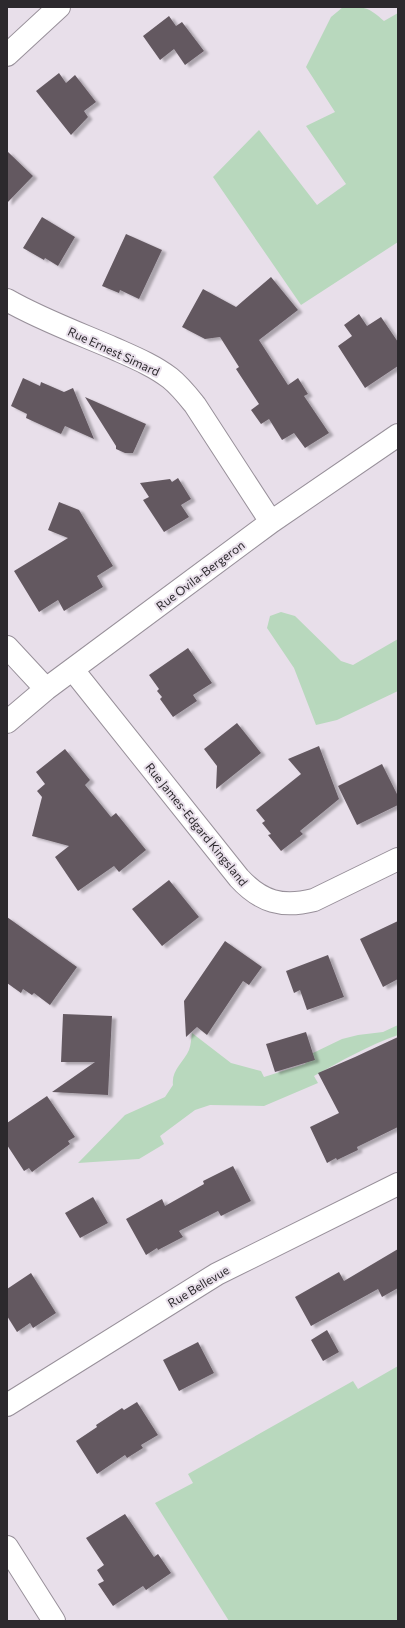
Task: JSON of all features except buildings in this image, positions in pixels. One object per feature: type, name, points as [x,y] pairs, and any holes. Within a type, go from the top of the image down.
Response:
[{"type":"street","points":[[7,55],[59,7]]},
{"type":"street","name":"Rue Ernest Simard","points":[[7,300],[36,315],[137,358],[169,378],[183,390],[195,405],[271,522]]},
{"type":"street","name":"Rue Ovila-Bergeron","points":[[7,722],[46,689],[271,522],[398,435]]},
{"type":"street","points":[[7,647],[46,689]]},
{"type":"street","name":"Rue James-Edgard Kingsland","points":[[73,670],[239,878],[248,888],[260,896],[273,902],[287,904],[314,900],[398,859]]},
{"type":"street","name":"Rue Bellevue","points":[[7,1405],[211,1278],[398,1184]]},
{"type":"street","points":[[7,1547],[54,1621]]},
{"type":"green space","points":[[343,7],[365,8],[374,12],[384,21],[398,13],[398,242],[301,305],[213,177],[259,130],[317,205],[346,184],[306,126],[335,112],[306,67],[331,17]]},
{"type":"green space","points":[[281,612],[295,616],[341,661],[353,665],[398,639],[398,691],[337,720],[316,725],[294,668],[267,628],[270,616]]},
{"type":"green space","points":[[398,1025],[398,1035],[366,1048],[314,1076],[318,1083],[264,1106],[210,1105],[195,1110],[160,1136],[164,1144],[139,1159],[78,1163],[125,1115],[165,1097],[173,1085],[176,1070],[189,1050],[192,1033],[231,1063],[261,1071],[264,1077],[305,1064],[313,1053],[342,1039],[358,1035],[383,1032]]},
{"type":"green space","points":[[398,1366],[398,1621],[229,1621],[155,1503],[193,1483],[188,1474],[353,1381],[358,1389]]}]
